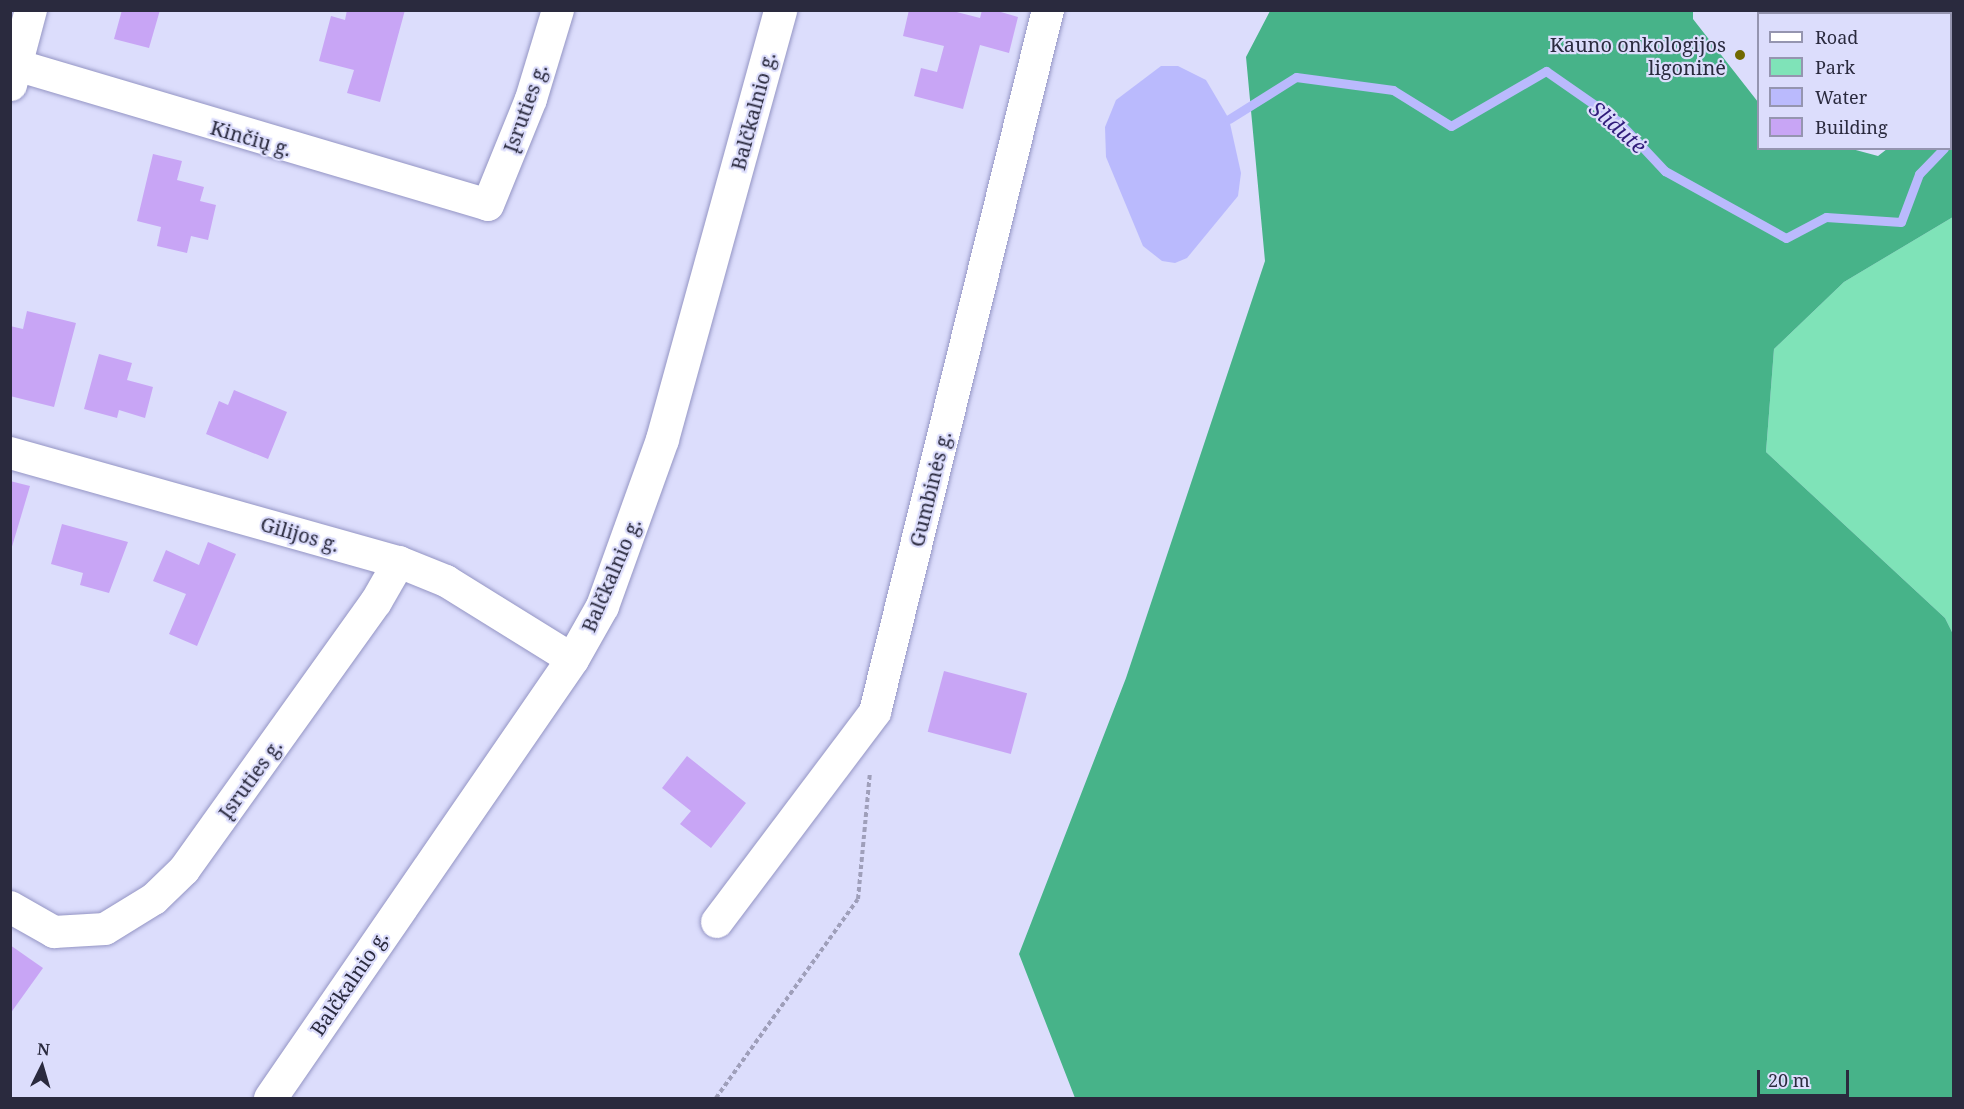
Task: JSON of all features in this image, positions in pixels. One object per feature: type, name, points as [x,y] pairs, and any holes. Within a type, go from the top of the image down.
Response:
[{"type":"street","points":[[13,75],[31,10]]},
{"type":"street","name":"Įsruties g.","points":[[488,205],[531,99],[558,10]]},
{"type":"street","name":"Balčkalnio g.","points":[[270,1098],[572,659],[627,548],[662,440],[780,10]]},
{"type":"street","name":"Gumbinės g.","points":[[717,922],[875,712],[1048,10]]},
{"type":"street","name":"Kinčių g.","points":[[13,75],[488,205]]},
{"type":"street","name":"Gilijos g.","points":[[10,453],[399,562],[446,581],[572,659]]},
{"type":"street","name":"Įsruties g.","points":[[10,907],[54,932],[105,929],[154,899],[184,870],[376,602],[399,562]]},
{"type":"path","points":[[716,1098],[858,899],[871,759]]},
{"type":"green space","points":[[1270,11],[1693,11],[1693,19],[1757,101],[1757,150],[1856,150],[1878,156],[1886,150],[1952,150],[1953,90],[1953,217],[1844,282],[1774,349],[1766,452],[1945,618],[1953,634],[1953,1098],[1075,1098],[1019,954],[1126,678],[1265,261],[1246,57]]},
{"type":"green space","points":[[1953,217],[1953,634],[1945,618],[1766,452],[1774,349],[1844,282]]},
{"type":"water","points":[[1161,66],[1178,66],[1206,80],[1229,119],[1241,173],[1238,196],[1187,258],[1175,263],[1162,261],[1143,246],[1106,157],[1105,127],[1116,100]]},
{"type":"building","points":[[122,10],[160,10],[149,48],[114,39]]},
{"type":"building","points":[[347,10],[405,10],[380,102],[347,93],[354,70],[319,61],[331,16],[345,20]]},
{"type":"building","points":[[909,10],[949,10],[980,18],[982,10],[994,10],[1018,17],[1009,53],[980,45],[963,109],[914,96],[921,68],[937,72],[944,46],[903,36]]},
{"type":"building","points":[[153,154],[182,161],[177,180],[204,187],[200,201],[216,205],[208,240],[191,236],[187,253],[157,246],[161,227],[137,221]]},
{"type":"building","points":[[27,311],[76,323],[54,407],[10,396],[10,326],[23,329]]},
{"type":"building","points":[[99,354],[132,363],[127,380],[153,387],[145,418],[119,410],[117,418],[84,409]]},
{"type":"building","points":[[234,390],[287,412],[268,459],[206,434],[219,401],[228,405]]},
{"type":"building","points":[[10,481],[30,486],[11,550],[10,550]]},
{"type":"building","points":[[62,524],[128,542],[109,593],[80,585],[83,573],[51,564]]},
{"type":"building","points":[[208,542],[236,554],[197,646],[169,634],[186,594],[153,581],[166,550],[199,565]]},
{"type":"building","points":[[944,671],[1027,693],[1011,754],[928,732]]},
{"type":"building","points":[[687,756],[746,803],[711,848],[680,824],[691,811],[662,788]]},
{"type":"building","points":[[10,945],[43,968],[10,1014]]},
{"type":"waterway","name":"Slidutė","points":[[1229,119],[1296,77],[1393,90],[1451,126],[1546,71],[1618,121],[1665,171],[1786,238],[1826,217],[1901,222],[1919,174],[1942,150]]},
{"type":"place","name":"Kauno onkologijos ligoninė","points":[[1740,55]]}]
